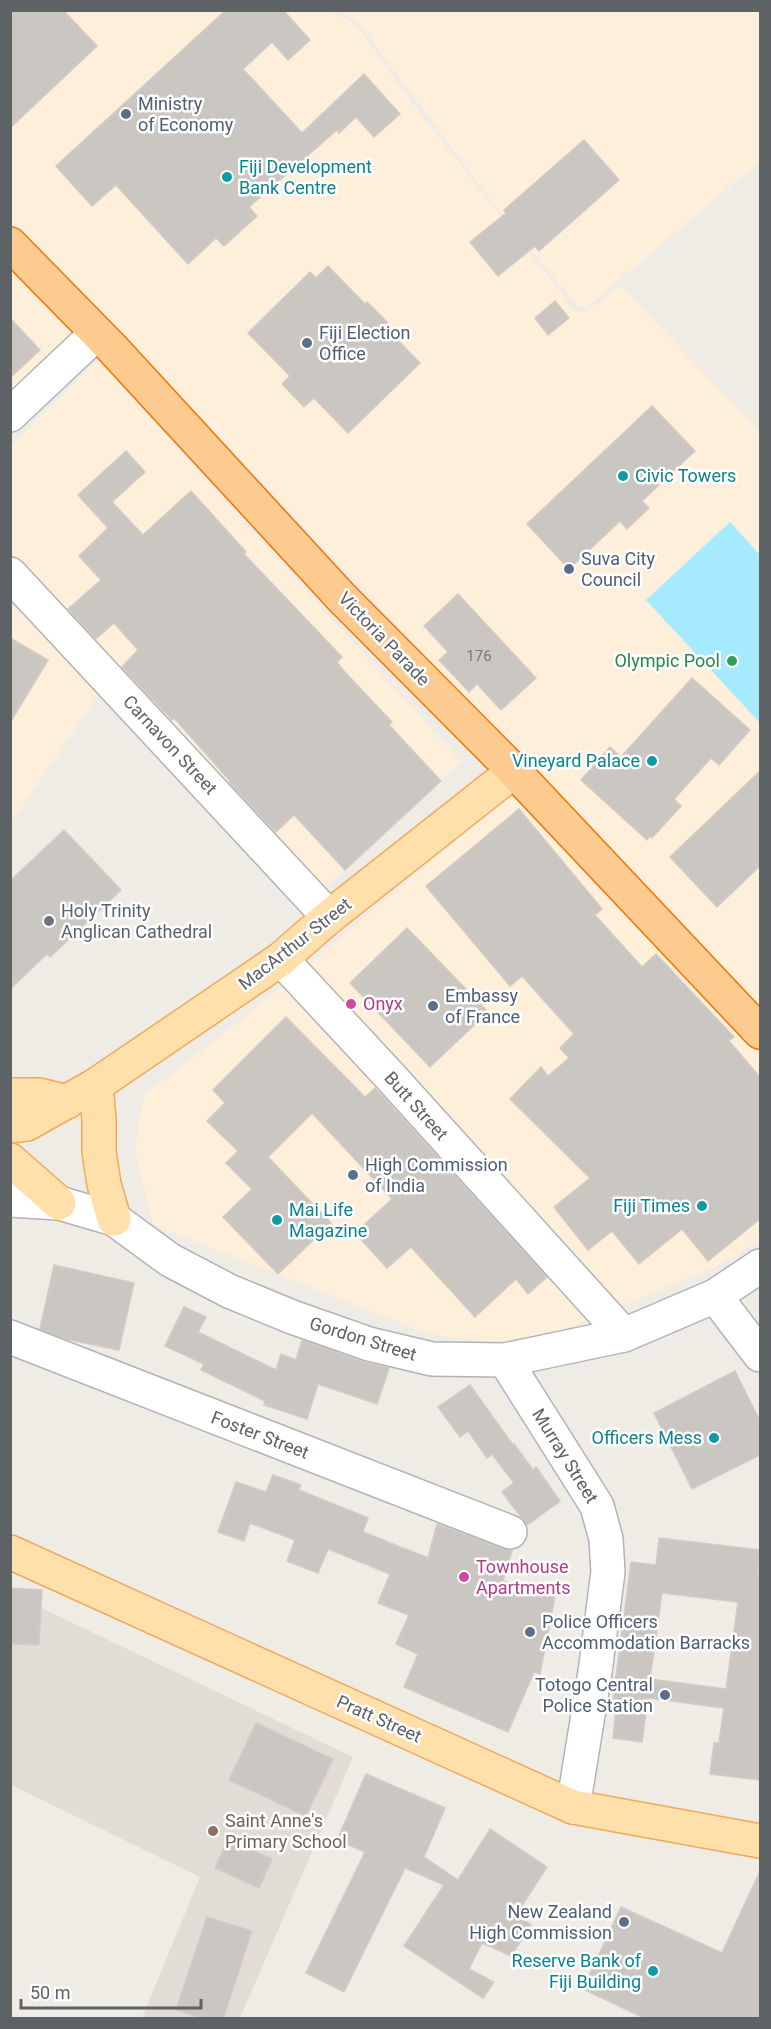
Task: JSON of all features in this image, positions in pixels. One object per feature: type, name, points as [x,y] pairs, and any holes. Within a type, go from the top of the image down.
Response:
[{"type":"highway","name":"Victoria Parade","points":[[10,244],[97,333],[342,598],[514,771],[760,1032]]},
{"type":"main road","name":"MacArthur Street","points":[[10,1126],[27,1124],[96,1085],[280,959],[329,917],[514,771]]},
{"type":"main road","points":[[96,1085],[99,1152],[104,1184],[114,1219]]},
{"type":"main road","points":[[10,1095],[39,1095],[67,1102]]},
{"type":"main road","points":[[10,1160],[59,1203]]},
{"type":"main road","name":"Pratt Street","points":[[10,1552],[573,1807],[760,1841]]},
{"type":"street","points":[[10,415],[97,333]]},
{"type":"street","name":"Carnavon Street","points":[[10,574],[329,917]]},
{"type":"street","name":"Butt Street","points":[[280,959],[388,1074],[624,1335]]},
{"type":"street","name":"Gordon Street","points":[[10,1200],[59,1203],[114,1219],[170,1260],[229,1291],[292,1317],[369,1344],[432,1359],[505,1360],[624,1335],[716,1296],[760,1266]]},
{"type":"street","points":[[716,1296],[760,1355]]},
{"type":"street","name":"Foster Street","points":[[10,1337],[510,1532]]},
{"type":"street","name":"Murray Street","points":[[505,1360],[597,1506],[606,1539],[608,1572],[595,1672],[573,1807]]},
{"type":"shaded area","points":[[10,11],[331,11],[357,26],[412,103],[562,294],[571,309],[584,313],[621,286],[760,432],[760,1011],[215,432],[11,223]]},
{"type":"shaded area","points":[[340,11],[760,11],[760,161],[586,308],[577,305],[506,220],[358,22]]},
{"type":"shaded area","points":[[11,260],[77,327],[11,391]]},
{"type":"shaded area","points":[[98,360],[461,762],[321,891],[11,559],[10,447]]},
{"type":"shaded area","points":[[11,605],[101,691],[11,823]]},
{"type":"shaded area","points":[[513,793],[760,1055],[760,1240],[720,1265],[519,1348],[426,1333],[153,1225],[135,1149],[144,1096],[272,995]]},
{"type":"shaded area","name":"Saint Anne's Primary School","points":[[10,1593],[353,1757],[240,2018],[142,2018],[200,1877],[11,1785]]},
{"type":"water","name":"Olympic Pool","points":[[730,522],[760,555],[760,723],[646,600]]},
{"type":"building","points":[[10,10],[63,10],[97,46],[10,128]]},
{"type":"building","points":[[226,10],[283,10],[310,40],[288,60],[272,42],[243,69],[302,133],[364,74],[400,114],[374,137],[356,117],[339,133],[337,130],[249,207],[257,216],[224,246],[216,238],[188,264],[116,185],[92,206],[56,166]]},
{"type":"building","points":[[584,140],[619,180],[539,251],[535,246],[498,276],[470,242],[506,213],[504,210]]},
{"type":"building","points":[[328,266],[365,304],[367,302],[388,323],[385,327],[420,363],[348,433],[314,398],[304,407],[282,384],[290,376],[248,333],[310,272],[316,278]]},
{"type":"building","points":[[555,301],[569,318],[548,335],[535,318]]},
{"type":"building","points":[[10,318],[40,350],[10,378]]},
{"type":"building","name":"Civic Towers","points":[[652,406],[695,451],[642,501],[649,508],[627,529],[620,521],[569,569],[527,524]]},
{"type":"building","points":[[126,451],[145,472],[112,502],[143,535],[191,491],[246,552],[244,554],[342,657],[337,662],[343,670],[392,722],[389,725],[441,781],[345,870],[294,815],[276,832],[229,782],[174,718],[172,720],[122,667],[138,650],[114,623],[96,639],[68,609],[101,580],[79,556],[108,528],[78,495]]},
{"type":"building","points":[[458,594],[536,678],[501,710],[477,684],[469,692],[439,660],[448,652],[424,626]]},
{"type":"building","points":[[10,638],[48,660],[10,723]]},
{"type":"building","name":"Vineyard Palace","points":[[692,678],[750,730],[719,765],[711,758],[674,799],[681,806],[652,838],[650,836],[647,840],[581,780],[610,747],[621,757]]},
{"type":"building","points":[[760,771],[760,866],[717,907],[670,857]]},
{"type":"building","points":[[519,809],[602,909],[595,915],[642,967],[656,954],[734,1037],[729,1041],[760,1077],[760,1219],[708,1261],[682,1229],[639,1264],[612,1231],[588,1250],[554,1207],[590,1178],[510,1099],[541,1067],[548,1076],[569,1058],[560,1048],[574,1034],[522,976],[510,986],[426,886]]},
{"type":"building","name":"Holy Trinity Anglican Cathedral","points":[[64,830],[121,890],[50,957],[47,954],[10,989],[10,881]]},
{"type":"building","points":[[407,928],[488,1012],[430,1067],[350,983]]},
{"type":"building","points":[[286,1017],[365,1097],[375,1088],[547,1277],[528,1294],[516,1279],[475,1317],[411,1247],[387,1268],[355,1233],[392,1199],[312,1113],[268,1157],[331,1223],[278,1274],[223,1217],[252,1189],[226,1163],[238,1151],[207,1121],[225,1103],[213,1090]]},
{"type":"building","points":[[54,1265],[134,1283],[119,1350],[66,1339],[40,1329]]},
{"type":"building","points":[[184,1307],[206,1317],[198,1332],[276,1370],[281,1354],[296,1360],[302,1340],[363,1362],[389,1368],[377,1404],[318,1384],[307,1419],[264,1405],[265,1401],[201,1370],[204,1364],[165,1346]]},
{"type":"building","name":"Officers Mess","points":[[735,1371],[760,1421],[760,1455],[692,1489],[654,1413]]},
{"type":"building","points":[[470,1385],[513,1445],[533,1470],[536,1467],[560,1501],[527,1525],[502,1492],[514,1483],[492,1454],[487,1458],[468,1431],[460,1437],[438,1407]]},
{"type":"building","points":[[273,1475],[301,1485],[299,1490],[368,1518],[363,1532],[428,1558],[437,1524],[512,1551],[503,1581],[556,1591],[540,1674],[534,1672],[508,1732],[404,1687],[418,1654],[396,1644],[409,1615],[378,1603],[390,1574],[328,1549],[318,1573],[287,1561],[295,1540],[250,1523],[244,1541],[218,1532],[236,1482],[266,1492]]},
{"type":"building","points":[[659,1538],[760,1550],[758,1573],[760,1574],[760,1780],[710,1774],[714,1743],[719,1743],[724,1708],[648,1698],[642,1742],[613,1738],[617,1699],[613,1699],[631,1562],[656,1565]],"holes":[[[662,1593],[738,1602],[726,1689],[650,1679]]]},
{"type":"building","points":[[10,1588],[42,1590],[39,1645],[10,1644]]},
{"type":"building","points":[[256,1723],[333,1759],[306,1816],[229,1780]]},
{"type":"building","points":[[366,1774],[445,1808],[424,1857],[458,1880],[490,1829],[547,1867],[516,1915],[531,1925],[511,1956],[482,1943],[469,1969],[494,1982],[483,1998],[404,1946],[444,1885],[405,1868],[344,1992],[306,1973],[365,1852],[337,1840]]},
{"type":"building","points":[[228,1839],[272,1859],[259,1888],[215,1868]]},
{"type":"building","name":"Reserve Bank of Fiji Building","points":[[760,1871],[760,2019],[646,2019],[583,1989],[621,1907],[722,1953]]},
{"type":"building","points":[[207,1917],[252,1931],[223,2019],[204,2019],[176,2010]]},
{"type":"place","name":"Ministry of Economy","points":[[126,114]]},
{"type":"place","name":"Fiji Development Bank Centre","points":[[227,177]]},
{"type":"place","name":"Fiji Election Office","points":[[307,343]]},
{"type":"place","name":"Civic Towers","points":[[623,476]]},
{"type":"place","name":"Suva City Council","points":[[569,569]]},
{"type":"place","name":"Olympic Pool","points":[[732,661]]},
{"type":"place","name":"Vineyard Palace","points":[[652,761]]},
{"type":"place","name":"Holy Trinity Anglican Cathedral","points":[[49,921]]},
{"type":"place","name":"Onyx","points":[[351,1004]]},
{"type":"place","name":"Embassy of France","points":[[433,1006]]},
{"type":"place","name":"High Commission of India","points":[[353,1175]]},
{"type":"place","name":"Fiji Times","points":[[702,1206]]},
{"type":"place","name":"Mai Life Magazine","points":[[277,1220]]},
{"type":"place","name":"Officers Mess","points":[[714,1438]]},
{"type":"place","name":"Townhouse Apartments","points":[[464,1577]]},
{"type":"place","name":"Police Officers Accommodation Barracks","points":[[530,1632]]},
{"type":"place","name":"Totogo Central Police Station","points":[[665,1695]]},
{"type":"place","name":"Saint Anne's Primary School","points":[[213,1831]]},
{"type":"place","name":"New Zealand High Commission","points":[[624,1922]]},
{"type":"place","name":"Reserve Bank of Fiji Building","points":[[653,1971]]}]
